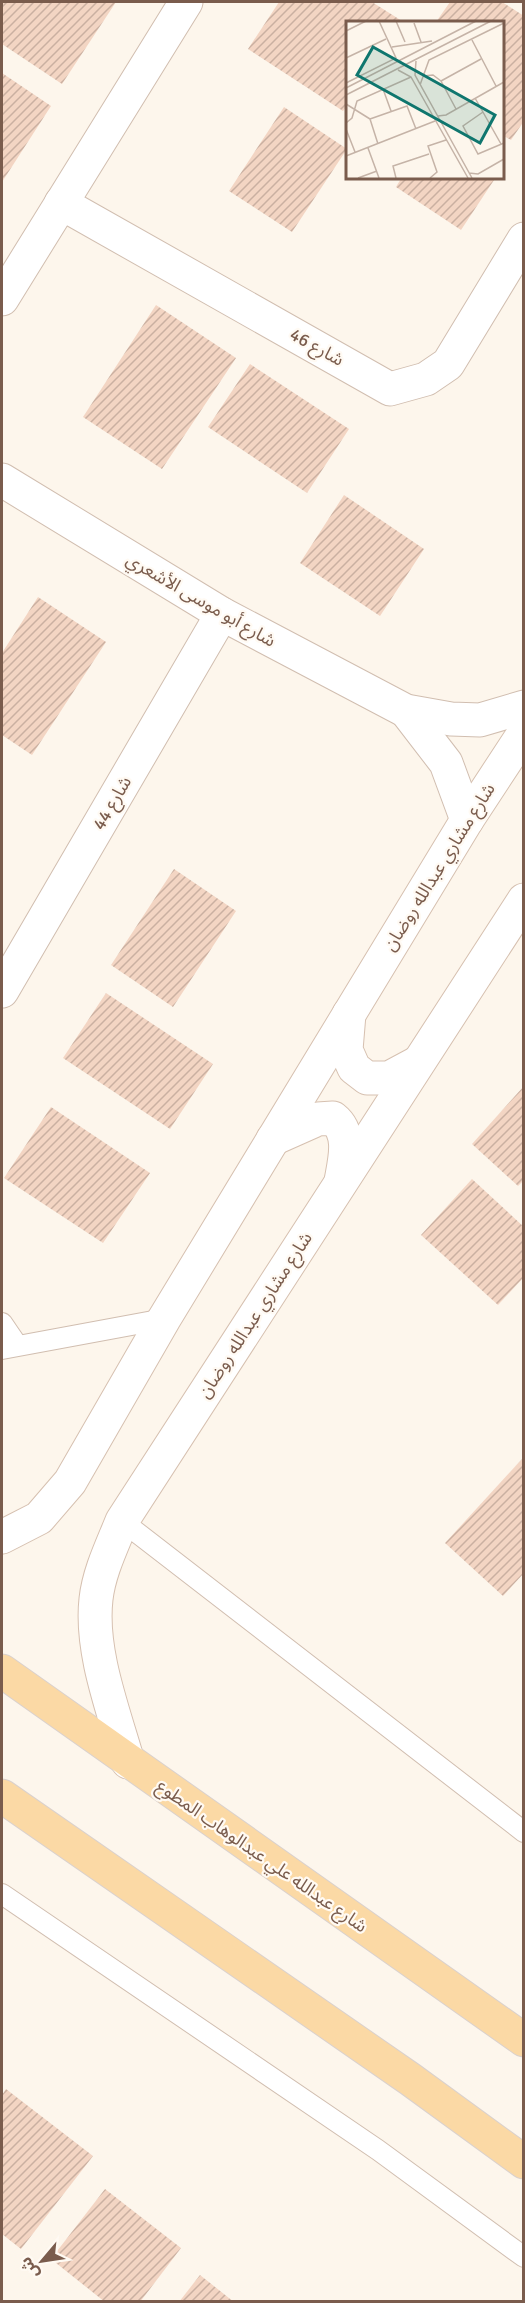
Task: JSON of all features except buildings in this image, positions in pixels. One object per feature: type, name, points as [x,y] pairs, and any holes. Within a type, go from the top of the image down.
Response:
[{"type":"main road","name":"شارع عبدالله علي عبدالوهاب المطوع","points":[[2,1671],[524,2040]]},
{"type":"main road","points":[[2,1796],[410,2079],[524,2162]]},
{"type":"street","points":[[2,299],[186,2]]},
{"type":"street","name":"شارع 46","points":[[61,203],[390,389],[426,380],[448,364],[524,239]]},
{"type":"street","name":"شارع أبو موسى الأشعري","points":[[2,480],[222,614],[406,711],[451,719],[480,720],[524,706]]},
{"type":"street","name":"شارع 44","points":[[2,991],[222,614]]},
{"type":"street","name":"شارع أبو موسى الأشعري","points":[[406,711],[446,763],[467,820]]},
{"type":"street","name":"شارع مشاري عبدالله روضان","points":[[2,1537],[39,1518],[70,1482],[164,1319],[273,1139],[467,820],[524,733]]},
{"type":"street","name":"شارع مشاري عبدالله روضان","points":[[128,1762],[102,1672],[97,1636],[96,1599],[106,1560],[122,1521],[524,900]]},
{"type":"street","points":[[349,1014],[346,1050],[354,1068],[367,1078],[389,1078],[417,1063]]},
{"type":"street","points":[[273,1139],[318,1119],[333,1118],[341,1125],[347,1151],[341,1182]]},
{"type":"lane","points":[[2,1323],[9,1347],[164,1319]]},
{"type":"lane","points":[[122,1521],[524,1832]]},
{"type":"lane","points":[[2,1894],[378,2150],[524,2257]]}]
